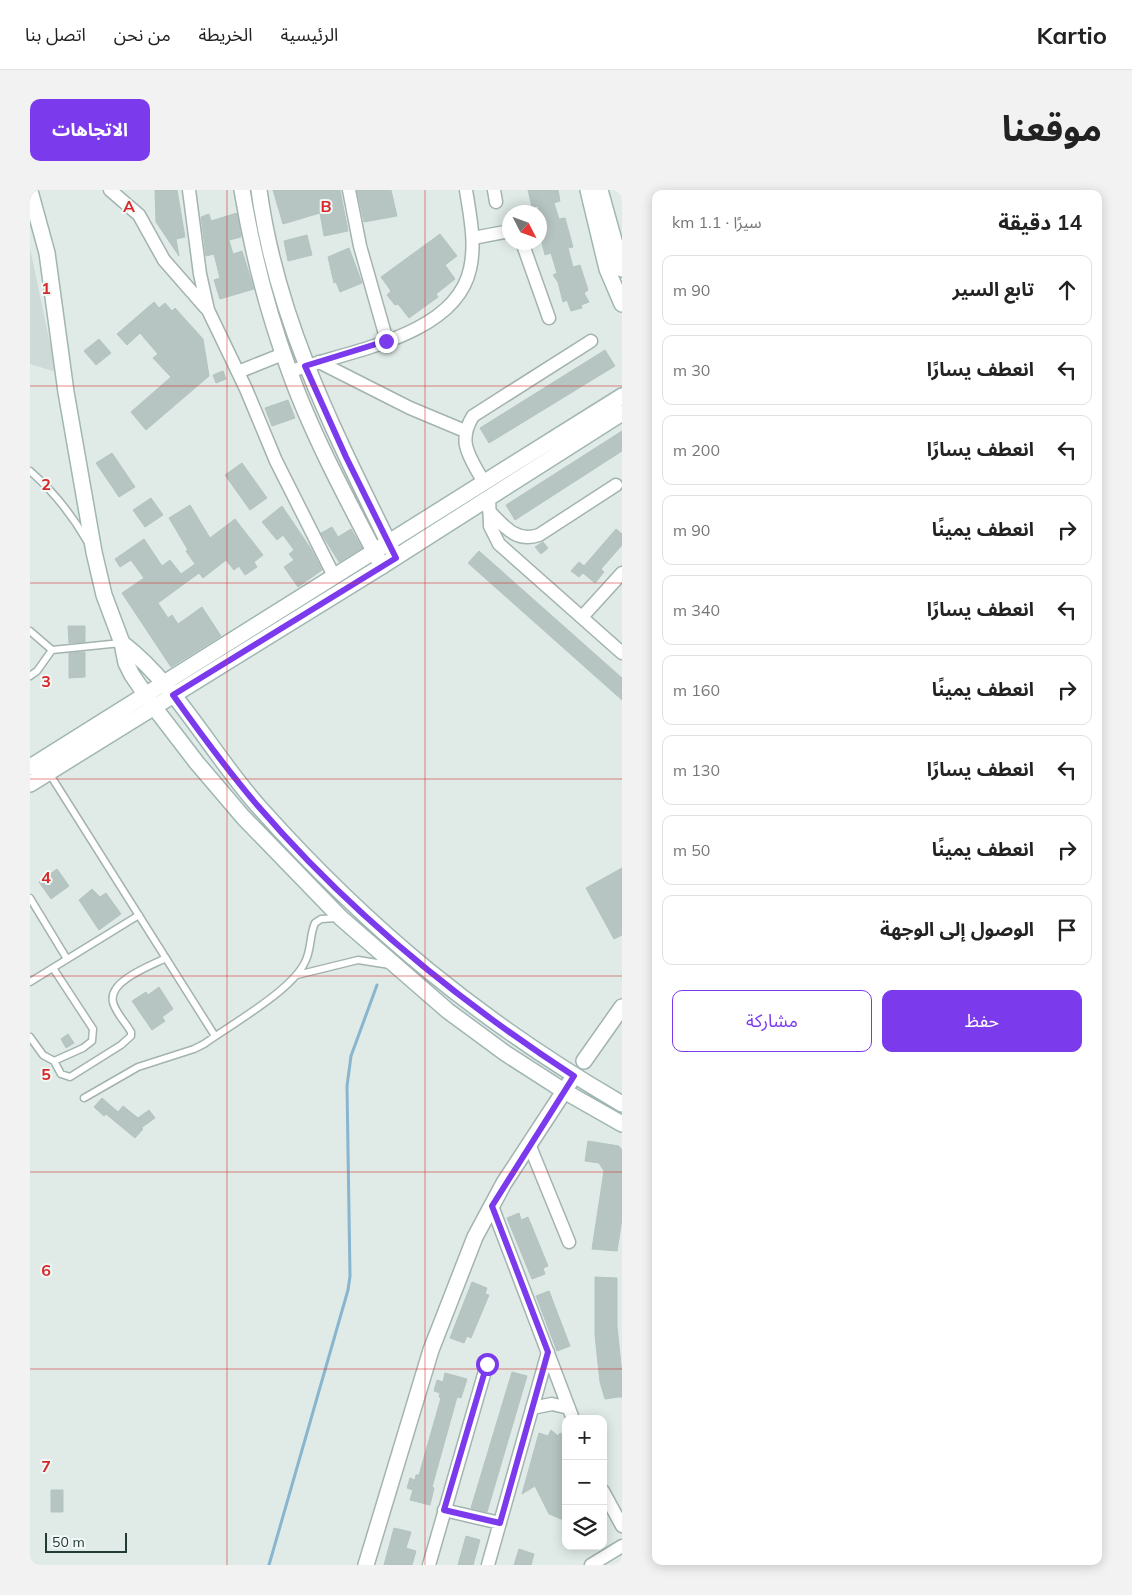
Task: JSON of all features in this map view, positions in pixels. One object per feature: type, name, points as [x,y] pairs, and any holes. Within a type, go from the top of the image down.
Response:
[{"type":"main road","points":[[242,190],[249,230],[289,372],[382,566]]},
{"type":"main road","points":[[259,190],[272,257],[312,364],[396,558]]},
{"type":"main road","points":[[588,190],[607,269],[622,304]]},
{"type":"main road","points":[[600,190],[622,269]]},
{"type":"main road","points":[[30,192],[46,253],[66,392],[94,552],[104,596],[122,643],[126,663],[150,701],[243,817],[341,918],[394,966],[505,1053],[564,1091],[622,1124]]},
{"type":"main road","points":[[30,784],[49,773],[150,701],[334,576],[622,396]]},
{"type":"main road","points":[[168,689],[489,504],[622,413]]},
{"type":"main road","points":[[122,643],[146,662],[258,806],[304,857],[354,906],[405,953],[459,997],[516,1038],[574,1076],[622,1104]]},
{"type":"main road","points":[[30,767],[150,701]]},
{"type":"main road","points":[[584,1061],[622,1007]]},
{"type":"main road","points":[[366,1565],[430,1350],[468,1253],[492,1206],[574,1076]]},
{"type":"street","points":[[110,190],[139,215],[164,260],[208,310]]},
{"type":"street","points":[[189,190],[203,290],[208,310],[238,372],[276,461],[334,576]]},
{"type":"street","points":[[349,190],[360,246],[386,341]]},
{"type":"street","points":[[289,372],[410,334],[434,319],[450,305],[464,285],[470,271],[473,238],[466,190]]},
{"type":"street","points":[[473,238],[502,233]]},
{"type":"street","points":[[525,250],[550,318]]},
{"type":"street","points":[[484,482],[466,449],[465,431],[472,416],[591,341]]},
{"type":"street","points":[[238,372],[283,354]]},
{"type":"street","points":[[312,364],[465,431]]},
{"type":"street","points":[[489,504],[511,533],[525,538],[532,538],[545,532],[616,485]]},
{"type":"street","points":[[489,504],[490,526],[499,544],[622,653]]},
{"type":"street","points":[[582,617],[622,573]]},
{"type":"street","points":[[574,1076],[584,1061]]},
{"type":"street","points":[[530,1144],[568,1242]]},
{"type":"street","points":[[492,1206],[571,1413]]},
{"type":"street","points":[[488,1565],[548,1352]]},
{"type":"street","points":[[429,1565],[487,1364]]},
{"type":"street","points":[[532,1408],[552,1404],[571,1413]]},
{"type":"street","points":[[607,1499],[622,1526]]},
{"type":"street","points":[[444,1510],[500,1523]]},
{"type":"street","points":[[591,1565],[622,1546]]},
{"type":"lane","points":[[30,471],[53,492],[68,510],[94,552]]},
{"type":"lane","points":[[30,631],[52,650],[122,643]]},
{"type":"lane","points":[[30,676],[38,671],[52,650]]},
{"type":"lane","points":[[49,773],[215,1036]]},
{"type":"lane","points":[[30,898],[67,959]]},
{"type":"lane","points":[[30,982],[139,915]]},
{"type":"lane","points":[[84,1098],[138,1067],[194,1049],[215,1036],[282,989],[298,975],[307,958],[315,923],[321,919],[341,918]]},
{"type":"lane","points":[[30,1037],[43,1055],[54,1061],[61,1074],[70,1077],[121,1045],[131,1036],[131,1032],[113,1004],[112,994],[116,986],[131,976],[166,958]]},
{"type":"lane","points":[[298,975],[358,960],[394,966]]},
{"type":"lane","points":[[53,968],[93,1029],[94,1035],[92,1041],[83,1048],[54,1061]]},
{"type":"shaded area","points":[[30,248],[56,372],[30,364]]},
{"type":"building","points":[[155,190],[177,190],[185,237],[176,239],[179,256],[156,222]]},
{"type":"building","points":[[273,190],[340,190],[348,231],[324,236],[320,213],[283,224]]},
{"type":"building","points":[[357,190],[391,190],[397,216],[364,222]]},
{"type":"building","points":[[528,190],[558,190],[560,201],[554,203],[559,219],[565,218],[573,247],[568,248],[573,267],[580,265],[588,290],[584,293],[589,302],[581,305],[582,308],[571,311],[567,300],[563,302],[558,282],[553,275],[557,273],[551,253],[545,255],[544,250],[547,250],[547,205],[532,205]]},
{"type":"building","points":[[237,213],[241,237],[229,240],[233,254],[242,251],[254,289],[220,299],[214,280],[220,278],[214,254],[206,256],[201,217],[209,214],[211,221]]},
{"type":"building","points":[[440,234],[457,256],[445,265],[455,279],[436,294],[438,297],[409,318],[398,304],[395,305],[387,295],[391,291],[381,277]]},
{"type":"building","points":[[307,235],[312,255],[288,261],[284,241]]},
{"type":"building","points":[[349,248],[362,283],[340,292],[336,282],[334,283],[328,257]]},
{"type":"building","points":[[154,302],[159,308],[165,303],[172,311],[175,308],[203,339],[209,376],[146,430],[131,412],[171,377],[153,358],[158,354],[140,333],[127,345],[117,334]]},
{"type":"building","points":[[99,339],[111,353],[96,365],[84,351]]},
{"type":"building","points":[[605,350],[615,366],[489,443],[480,428]]},
{"type":"building","points":[[223,371],[226,379],[216,383],[213,375]]},
{"type":"building","points":[[288,400],[295,418],[272,426],[265,408]]},
{"type":"building","points":[[622,431],[622,451],[515,520],[506,505]]},
{"type":"building","points":[[112,453],[135,487],[119,497],[96,463]]},
{"type":"building","points":[[242,463],[267,498],[250,510],[225,475]]},
{"type":"building","points":[[151,498],[163,515],[145,527],[133,510]]},
{"type":"building","points":[[190,505],[210,538],[235,519],[263,555],[254,562],[257,567],[245,575],[239,566],[234,570],[226,560],[203,578],[199,573],[158,603],[168,618],[172,615],[178,624],[202,607],[221,636],[171,667],[122,593],[144,578],[131,560],[120,567],[115,559],[144,539],[162,566],[170,560],[181,574],[195,564],[169,518]]},
{"type":"building","points":[[282,506],[311,549],[322,570],[298,587],[284,567],[294,560],[289,554],[294,550],[283,535],[277,540],[262,522]]},
{"type":"building","points":[[332,527],[338,537],[351,529],[362,548],[339,562],[321,533]]},
{"type":"building","points":[[616,529],[622,534],[622,545],[601,569],[604,572],[595,583],[583,573],[579,577],[571,571],[579,562],[584,566]]},
{"type":"building","points":[[543,542],[548,548],[541,554],[535,547]]},
{"type":"building","points":[[479,551],[622,678],[622,700],[468,563]]},
{"type":"building","points":[[68,626],[85,626],[85,642],[69,643]]},
{"type":"building","points":[[85,652],[85,677],[69,678],[69,653]]},
{"type":"building","points":[[622,868],[622,935],[614,939],[586,888]]},
{"type":"building","points":[[57,869],[69,886],[51,899],[39,882]]},
{"type":"building","points":[[92,889],[100,897],[106,893],[121,914],[99,930],[79,900]]},
{"type":"building","points":[[159,987],[173,1009],[162,1017],[165,1021],[152,1030],[132,1001],[146,992],[148,995]]},
{"type":"building","points":[[68,1034],[74,1043],[66,1048],[61,1039]]},
{"type":"building","points":[[102,1098],[118,1112],[123,1106],[138,1118],[149,1110],[155,1118],[141,1128],[143,1129],[135,1138],[106,1114],[104,1116],[94,1107]]},
{"type":"building","points":[[588,1141],[619,1146],[622,1150],[622,1219],[617,1251],[592,1249],[604,1171],[599,1163],[585,1161]]},
{"type":"building","points":[[519,1213],[521,1220],[528,1217],[548,1266],[543,1268],[545,1274],[532,1279],[507,1218]]},
{"type":"building","points":[[595,1277],[617,1278],[617,1326],[622,1374],[622,1397],[605,1399],[600,1382],[595,1335]]},
{"type":"building","points":[[472,1282],[487,1288],[485,1294],[489,1295],[471,1338],[467,1336],[464,1343],[450,1338]]},
{"type":"building","points":[[549,1291],[570,1346],[557,1351],[536,1296]]},
{"type":"building","points":[[512,1372],[527,1376],[487,1512],[471,1508]]},
{"type":"building","points":[[445,1373],[467,1379],[461,1398],[457,1397],[432,1487],[434,1488],[430,1505],[410,1500],[413,1490],[407,1488],[410,1478],[415,1480],[416,1475],[419,1475],[441,1398],[439,1397],[440,1393],[434,1391],[437,1380],[443,1382]]},
{"type":"building","points":[[551,1430],[558,1436],[560,1433],[562,1434],[562,1519],[549,1514],[535,1486],[522,1494],[539,1433],[548,1436]]},
{"type":"building","points":[[51,1490],[63,1490],[63,1512],[51,1512]]},
{"type":"building","points":[[394,1528],[411,1532],[406,1548],[416,1551],[412,1565],[384,1565]]},
{"type":"building","points":[[466,1536],[480,1540],[473,1565],[458,1565]]},
{"type":"building","points":[[519,1549],[534,1554],[531,1565],[514,1565]]},
{"type":"waterway","points":[[269,1565],[348,1290],[350,1276],[347,1086],[351,1056],[377,985]]},
{"type":"route","points":[[386,341],[305,366],[346,457],[396,558],[173,695],[214,752],[258,806],[304,857],[354,906],[405,953],[459,997],[516,1038],[574,1076],[504,1183],[492,1206],[548,1352],[500,1523],[444,1510],[487,1364]]}]
